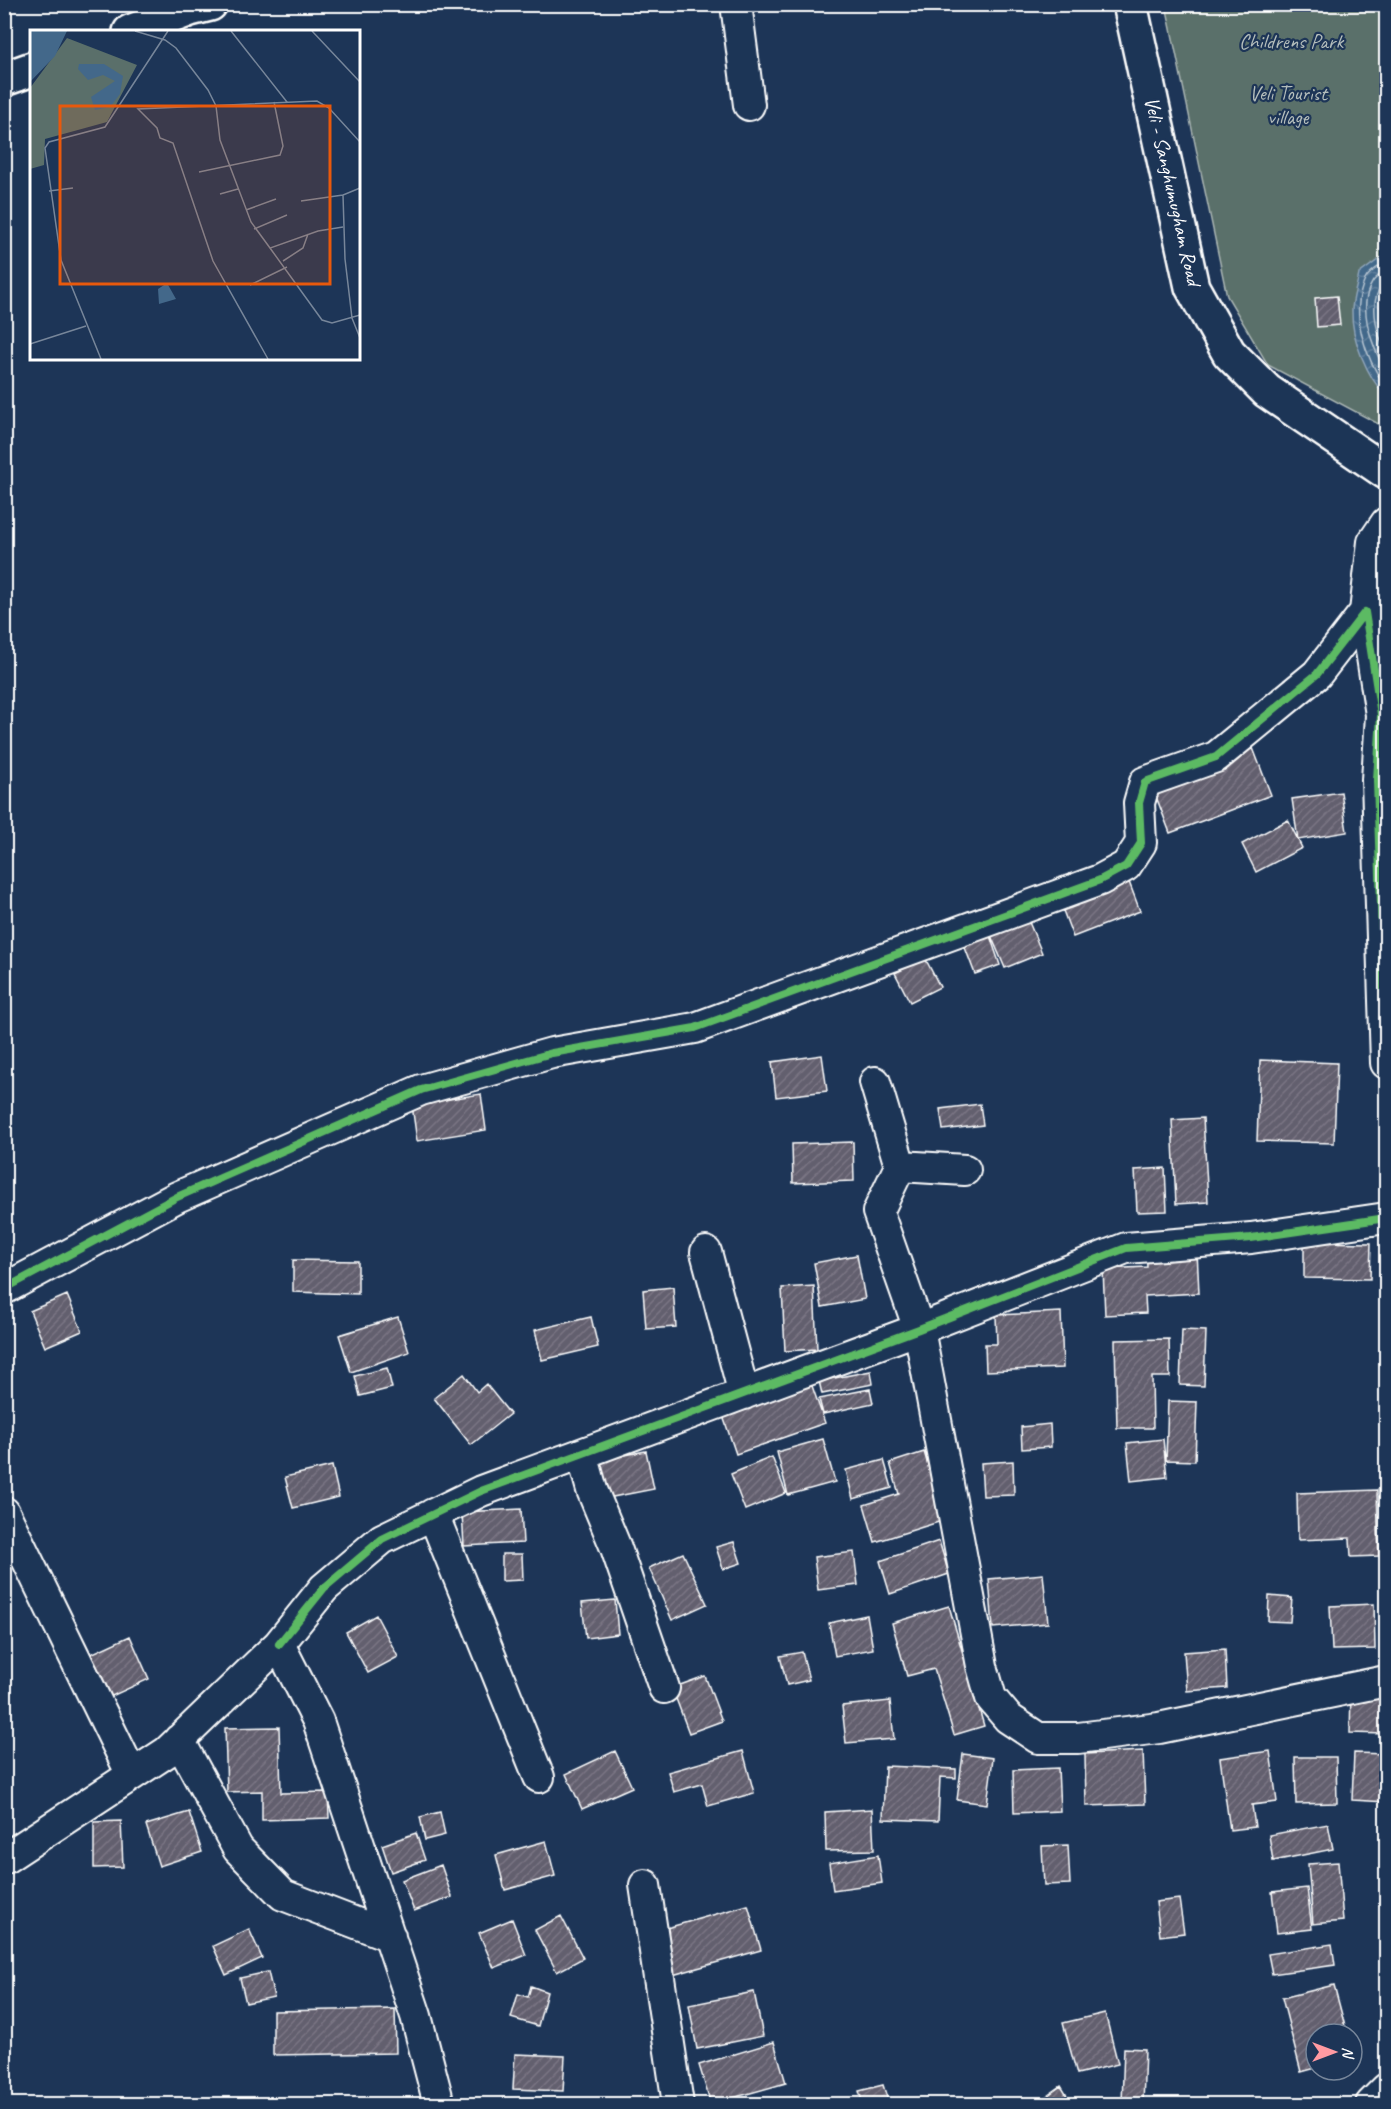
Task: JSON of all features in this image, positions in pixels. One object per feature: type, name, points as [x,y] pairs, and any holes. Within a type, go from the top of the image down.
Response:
[{"type":"main road","points":[[135,30],[190,9],[210,4]]},
{"type":"main road","name":"Veli - Sanghumugham Road","points":[[1131,4],[1192,287],[1229,353],[1267,391],[1386,472]]},
{"type":"main road","points":[[4,79],[30,70]]},
{"type":"street","points":[[736,4],[749,105]]},
{"type":"street","points":[[1386,523],[1373,542],[1365,612],[1381,715],[1377,780],[1386,1063]]},
{"type":"street","points":[[4,1289],[177,1197],[421,1090],[552,1053],[695,1028],[1100,880],[1126,866],[1140,843],[1139,803],[1144,782],[1216,757],[1317,674],[1365,612]]},
{"type":"street","points":[[875,1082],[900,1166],[878,1212],[919,1329],[982,1666],[991,1698],[1008,1718],[1038,1738],[1078,1738],[1159,1728],[1386,1681]]},
{"type":"street","points":[[900,1166],[965,1170]]},
{"type":"street","points":[[4,1859],[167,1752],[279,1644],[324,1588],[381,1539],[481,1491],[919,1329],[1126,1248],[1251,1238],[1386,1218]]},
{"type":"street","points":[[706,1252],[744,1394]]},
{"type":"street","points":[[582,1454],[592,1490],[616,1548],[664,1688]]},
{"type":"street","points":[[4,1512],[132,1775]]},
{"type":"street","points":[[433,1514],[539,1777]]},
{"type":"street","points":[[279,1644],[318,1721],[416,2016],[439,2104]]},
{"type":"street","points":[[179,1740],[238,1849],[283,1895],[390,1936]]},
{"type":"street","points":[[645,1885],[678,2104]]},
{"type":"street","points":[[1371,2104],[1386,2089]]},
{"type":"green space","name":"Veli Tourist village","points":[[1166,5],[1386,5],[1386,428],[1268,365],[1227,296]]},
{"type":"water","points":[[1386,254],[1386,396],[1367,368],[1357,345],[1352,311],[1359,274]]},
{"type":"building","points":[[1337,296],[1340,325],[1317,327],[1315,298]]},
{"type":"building","points":[[1253,748],[1271,795],[1170,833],[1152,786]]},
{"type":"building","points":[[1341,792],[1347,832],[1298,840],[1292,799]]},
{"type":"building","points":[[1288,820],[1302,848],[1256,872],[1242,844]]},
{"type":"building","points":[[1126,874],[1140,911],[1073,937],[1059,900]]},
{"type":"building","points":[[1026,915],[1042,953],[1005,968],[989,931]]},
{"type":"building","points":[[987,927],[1000,965],[975,974],[961,937]]},
{"type":"building","points":[[925,958],[940,987],[910,1002],[895,973]]},
{"type":"building","points":[[822,1055],[827,1091],[776,1097],[772,1062]]},
{"type":"building","points":[[1260,1060],[1337,1063],[1334,1143],[1257,1141]]},
{"type":"building","points":[[481,1094],[486,1130],[417,1141],[412,1105]]},
{"type":"building","points":[[980,1104],[983,1125],[943,1130],[940,1109]]},
{"type":"building","points":[[1203,1118],[1208,1202],[1176,1204],[1172,1120]]},
{"type":"building","points":[[853,1142],[854,1181],[793,1183],[792,1144]]},
{"type":"building","points":[[1165,1168],[1167,1211],[1137,1212],[1135,1170]]},
{"type":"building","points":[[1304,1242],[1371,1243],[1370,1279],[1304,1278]]},
{"type":"building","points":[[1197,1251],[1199,1293],[1145,1296],[1146,1313],[1105,1315],[1103,1269],[1147,1267],[1146,1253]]},
{"type":"building","points":[[857,1255],[865,1299],[822,1307],[814,1263]]},
{"type":"building","points":[[293,1260],[358,1261],[358,1294],[293,1292]]},
{"type":"building","points":[[814,1286],[817,1349],[785,1351],[782,1288]]},
{"type":"building","points":[[673,1287],[676,1327],[646,1329],[643,1290]]},
{"type":"building","points":[[67,1295],[82,1331],[45,1347],[30,1311]]},
{"type":"building","points":[[1061,1312],[1063,1368],[986,1371],[985,1344],[997,1344],[996,1315]]},
{"type":"building","points":[[398,1317],[409,1352],[351,1372],[339,1335]]},
{"type":"building","points":[[591,1317],[598,1347],[542,1360],[535,1330]]},
{"type":"building","points":[[1182,1330],[1206,1331],[1204,1386],[1180,1385]]},
{"type":"building","points":[[1169,1339],[1170,1377],[1152,1377],[1153,1428],[1117,1428],[1115,1340]]},
{"type":"building","points":[[387,1368],[392,1388],[360,1396],[355,1376]]},
{"type":"building","points":[[871,1371],[873,1384],[822,1394],[819,1381]]},
{"type":"building","points":[[464,1374],[477,1392],[486,1384],[510,1414],[471,1445],[434,1398]]},
{"type":"building","points":[[811,1383],[825,1423],[736,1454],[723,1416]]},
{"type":"building","points":[[870,1389],[873,1403],[823,1414],[819,1399]]},
{"type":"building","points":[[1168,1401],[1197,1402],[1195,1461],[1166,1460]]},
{"type":"building","points":[[1050,1424],[1051,1447],[1022,1449],[1021,1427]]},
{"type":"building","points":[[823,1439],[835,1482],[788,1495],[777,1452]]},
{"type":"building","points":[[1163,1439],[1167,1477],[1131,1481],[1127,1443]]},
{"type":"building","points":[[646,1451],[654,1489],[602,1499],[594,1461]]},
{"type":"building","points":[[924,1452],[945,1520],[875,1542],[864,1505],[899,1494],[890,1463]]},
{"type":"building","points":[[772,1457],[786,1493],[745,1510],[731,1474]]},
{"type":"building","points":[[884,1460],[892,1488],[853,1499],[846,1470]]},
{"type":"building","points":[[1013,1461],[1014,1495],[983,1496],[981,1463]]},
{"type":"building","points":[[332,1466],[339,1497],[293,1508],[285,1477]]},
{"type":"building","points":[[1377,1490],[1379,1556],[1351,1557],[1350,1538],[1298,1540],[1297,1493]]},
{"type":"building","points":[[521,1509],[523,1543],[464,1546],[462,1512]]},
{"type":"building","points":[[939,1541],[949,1574],[890,1594],[880,1561]]},
{"type":"building","points":[[734,1542],[741,1563],[723,1569],[716,1547]]},
{"type":"building","points":[[854,1552],[858,1585],[818,1590],[814,1557]]},
{"type":"building","points":[[683,1553],[707,1604],[672,1620],[649,1568]]},
{"type":"building","points":[[502,1554],[522,1554],[523,1580],[502,1581]]},
{"type":"building","points":[[1043,1574],[1048,1623],[993,1628],[989,1579]]},
{"type":"building","points":[[1269,1596],[1292,1598],[1290,1622],[1268,1621]]},
{"type":"building","points":[[615,1600],[618,1634],[586,1638],[582,1603]]},
{"type":"building","points":[[1374,1604],[1375,1649],[1332,1650],[1330,1606]]},
{"type":"building","points":[[949,1606],[984,1726],[954,1735],[934,1669],[907,1676],[892,1623]]},
{"type":"building","points":[[376,1615],[398,1657],[368,1673],[346,1632]]},
{"type":"building","points":[[867,1615],[873,1649],[835,1656],[829,1623]]},
{"type":"building","points":[[130,1636],[149,1679],[101,1701],[82,1658]]},
{"type":"building","points":[[1225,1649],[1227,1688],[1187,1691],[1184,1652]]},
{"type":"building","points":[[802,1652],[809,1680],[787,1685],[780,1656]]},
{"type":"building","points":[[705,1676],[722,1721],[689,1733],[672,1688]]},
{"type":"building","points":[[1351,1694],[1386,1694],[1386,1734],[1350,1733]]},
{"type":"building","points":[[890,1701],[894,1739],[846,1743],[842,1706]]},
{"type":"building","points":[[279,1727],[281,1793],[328,1792],[329,1818],[262,1820],[262,1791],[227,1792],[225,1728]]},
{"type":"building","points":[[615,1751],[632,1787],[582,1809],[566,1774]]},
{"type":"building","points":[[743,1751],[754,1793],[708,1806],[702,1784],[674,1792],[668,1772]]},
{"type":"building","points":[[1143,1751],[1145,1804],[1086,1806],[1085,1754]]},
{"type":"building","points":[[1270,1751],[1277,1802],[1252,1805],[1255,1827],[1230,1830],[1220,1758]]},
{"type":"building","points":[[1354,1753],[1386,1754],[1386,1802],[1352,1800]]},
{"type":"building","points":[[963,1754],[993,1758],[987,1804],[957,1800]]},
{"type":"building","points":[[1295,1757],[1336,1757],[1337,1803],[1296,1804]]},
{"type":"building","points":[[885,1766],[956,1769],[956,1778],[940,1777],[938,1821],[883,1819]]},
{"type":"building","points":[[1058,1768],[1060,1811],[1014,1813],[1013,1770]]},
{"type":"building","points":[[872,1809],[874,1850],[826,1851],[825,1812]]},
{"type":"building","points":[[189,1812],[202,1852],[159,1866],[146,1825]]},
{"type":"building","points":[[440,1812],[445,1835],[425,1840],[420,1817]]},
{"type":"building","points":[[121,1821],[123,1867],[94,1868],[94,1822]]},
{"type":"building","points":[[1328,1824],[1333,1849],[1273,1861],[1269,1835]]},
{"type":"building","points":[[416,1833],[425,1860],[391,1872],[382,1845]]},
{"type":"building","points":[[546,1841],[555,1876],[505,1890],[496,1855]]},
{"type":"building","points":[[1068,1845],[1070,1884],[1044,1885],[1042,1846]]},
{"type":"building","points":[[878,1855],[882,1883],[833,1890],[829,1863]]},
{"type":"building","points":[[1338,1862],[1343,1921],[1313,1924],[1308,1864]]},
{"type":"building","points":[[441,1865],[452,1897],[414,1911],[402,1880]]},
{"type":"building","points":[[1307,1888],[1312,1929],[1277,1933],[1272,1892]]},
{"type":"building","points":[[1179,1899],[1184,1933],[1160,1936],[1156,1902]]},
{"type":"building","points":[[748,1905],[761,1950],[669,1976],[656,1931]]},
{"type":"building","points":[[561,1916],[583,1958],[557,1972],[535,1930]]},
{"type":"building","points":[[512,1919],[526,1955],[494,1968],[479,1933]]},
{"type":"building","points":[[249,1929],[262,1958],[226,1975],[213,1946]]},
{"type":"building","points":[[1332,1944],[1335,1965],[1272,1974],[1268,1954]]},
{"type":"building","points":[[268,1972],[274,1997],[246,2003],[240,1978]]},
{"type":"building","points":[[1334,1985],[1344,2022],[1304,2022],[1304,2071],[1301,2072],[1282,1998]]},
{"type":"building","points":[[531,1986],[547,1992],[538,2026],[511,2018],[518,1994],[528,1997]]},
{"type":"building","points":[[754,1992],[763,2036],[697,2049],[689,2005]]},
{"type":"building","points":[[395,2009],[396,2053],[273,2055],[273,2011]]},
{"type":"building","points":[[1105,2013],[1118,2064],[1077,2074],[1063,2023]]},
{"type":"building","points":[[774,2042],[786,2083],[711,2104],[699,2065]]},
{"type":"building","points":[[1124,2048],[1145,2049],[1143,2104],[1122,2103]]},
{"type":"building","points":[[515,2054],[565,2056],[563,2091],[513,2089]]},
{"type":"building","points":[[883,2085],[889,2104],[863,2104],[859,2091]]},
{"type":"building","points":[[1061,2086],[1072,2104],[1042,2104],[1040,2101]]},
{"type":"cycle path","points":[[4,1289],[177,1197],[421,1090],[552,1053],[695,1028],[1100,880],[1126,866],[1141,843],[1139,803],[1145,782],[1216,757],[1317,674],[1365,612],[1381,715],[1377,780],[1386,1063]]},
{"type":"cycle path","points":[[279,1644],[324,1588],[382,1539],[481,1491],[919,1329],[1126,1248],[1251,1238],[1386,1218]]},
{"type":"park label","name":"Childrens Park","points":[[1291,41]]}]
